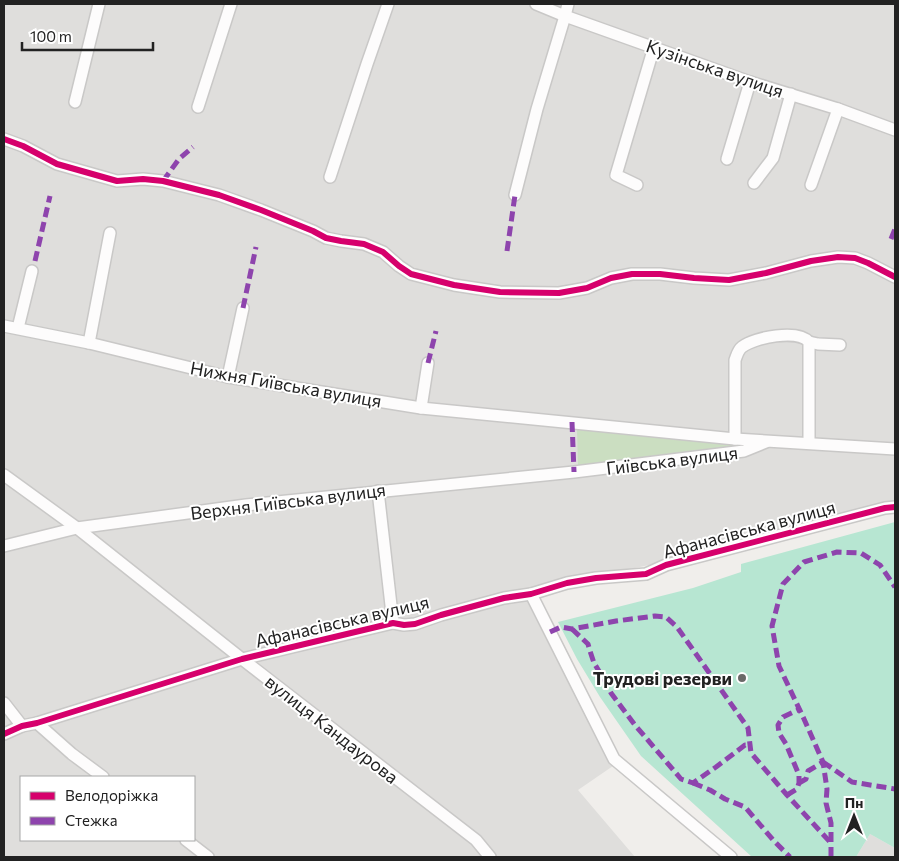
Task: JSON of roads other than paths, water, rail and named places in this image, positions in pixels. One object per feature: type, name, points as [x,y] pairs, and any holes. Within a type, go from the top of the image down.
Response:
[{"type":"street","points":[[76,102],[99,4]]},
{"type":"street","points":[[198,108],[231,4]]},
{"type":"street","points":[[330,177],[388,4]]},
{"type":"street","name":"Кузінська вулиця","points":[[536,4],[750,82],[838,109],[895,130]]},
{"type":"street","points":[[515,195],[536,109],[566,16],[568,4]]},
{"type":"street","points":[[636,185],[616,176],[654,48]]},
{"type":"street","points":[[728,159],[750,82]]},
{"type":"street","points":[[754,183],[773,158],[791,94]]},
{"type":"street","points":[[811,185],[838,109]]},
{"type":"street","points":[[4,139],[23,146],[57,164],[117,181],[153,180],[219,195],[261,210],[326,238],[364,244],[383,252],[411,274],[472,288],[500,292],[559,293],[587,288],[612,278],[632,274],[660,274],[729,280],[766,273],[811,260],[838,257],[856,258],[895,277]]},
{"type":"street","points":[[89,343],[110,233]]},
{"type":"street","points":[[18,328],[32,272]]},
{"type":"street","points":[[228,377],[243,308]]},
{"type":"street","name":"Нижня Гиївська вулиця","points":[[4,326],[89,343],[228,377],[421,408],[572,422]]},
{"type":"street","points":[[735,439],[735,360],[742,347],[752,341],[778,336],[800,336],[806,338],[809,342],[840,345]]},
{"type":"street","points":[[809,342],[809,443]]},
{"type":"street","points":[[421,408],[428,363]]},
{"type":"street","name":"Гиївська вулиця","points":[[572,422],[768,442],[895,449]]},
{"type":"street","name":"Гиївська вулиця","points":[[574,472],[744,452],[768,442]]},
{"type":"street","name":"Верхня Гиївська вулиця","points":[[4,546],[77,528],[246,505],[574,472]]},
{"type":"street","name":"вулиця Кандаурова","points":[[4,476],[77,528],[242,659],[476,840],[490,857]]},
{"type":"street","points":[[378,491],[393,623]]},
{"type":"street","name":"Афанасівська вулиця","points":[[4,734],[22,726],[38,723],[242,659],[393,623],[415,624],[504,598],[531,594],[567,583],[596,578],[646,574],[666,565],[895,507]]},
{"type":"street","points":[[531,594],[614,759],[731,857]]},
{"type":"street","points":[[4,702],[22,726]]},
{"type":"street","points":[[38,723],[72,754],[102,776]]},
{"type":"street","points":[[187,841],[208,857]]},
{"type":"place","name":"Трудові резерви","points":[[742,678]]}]
